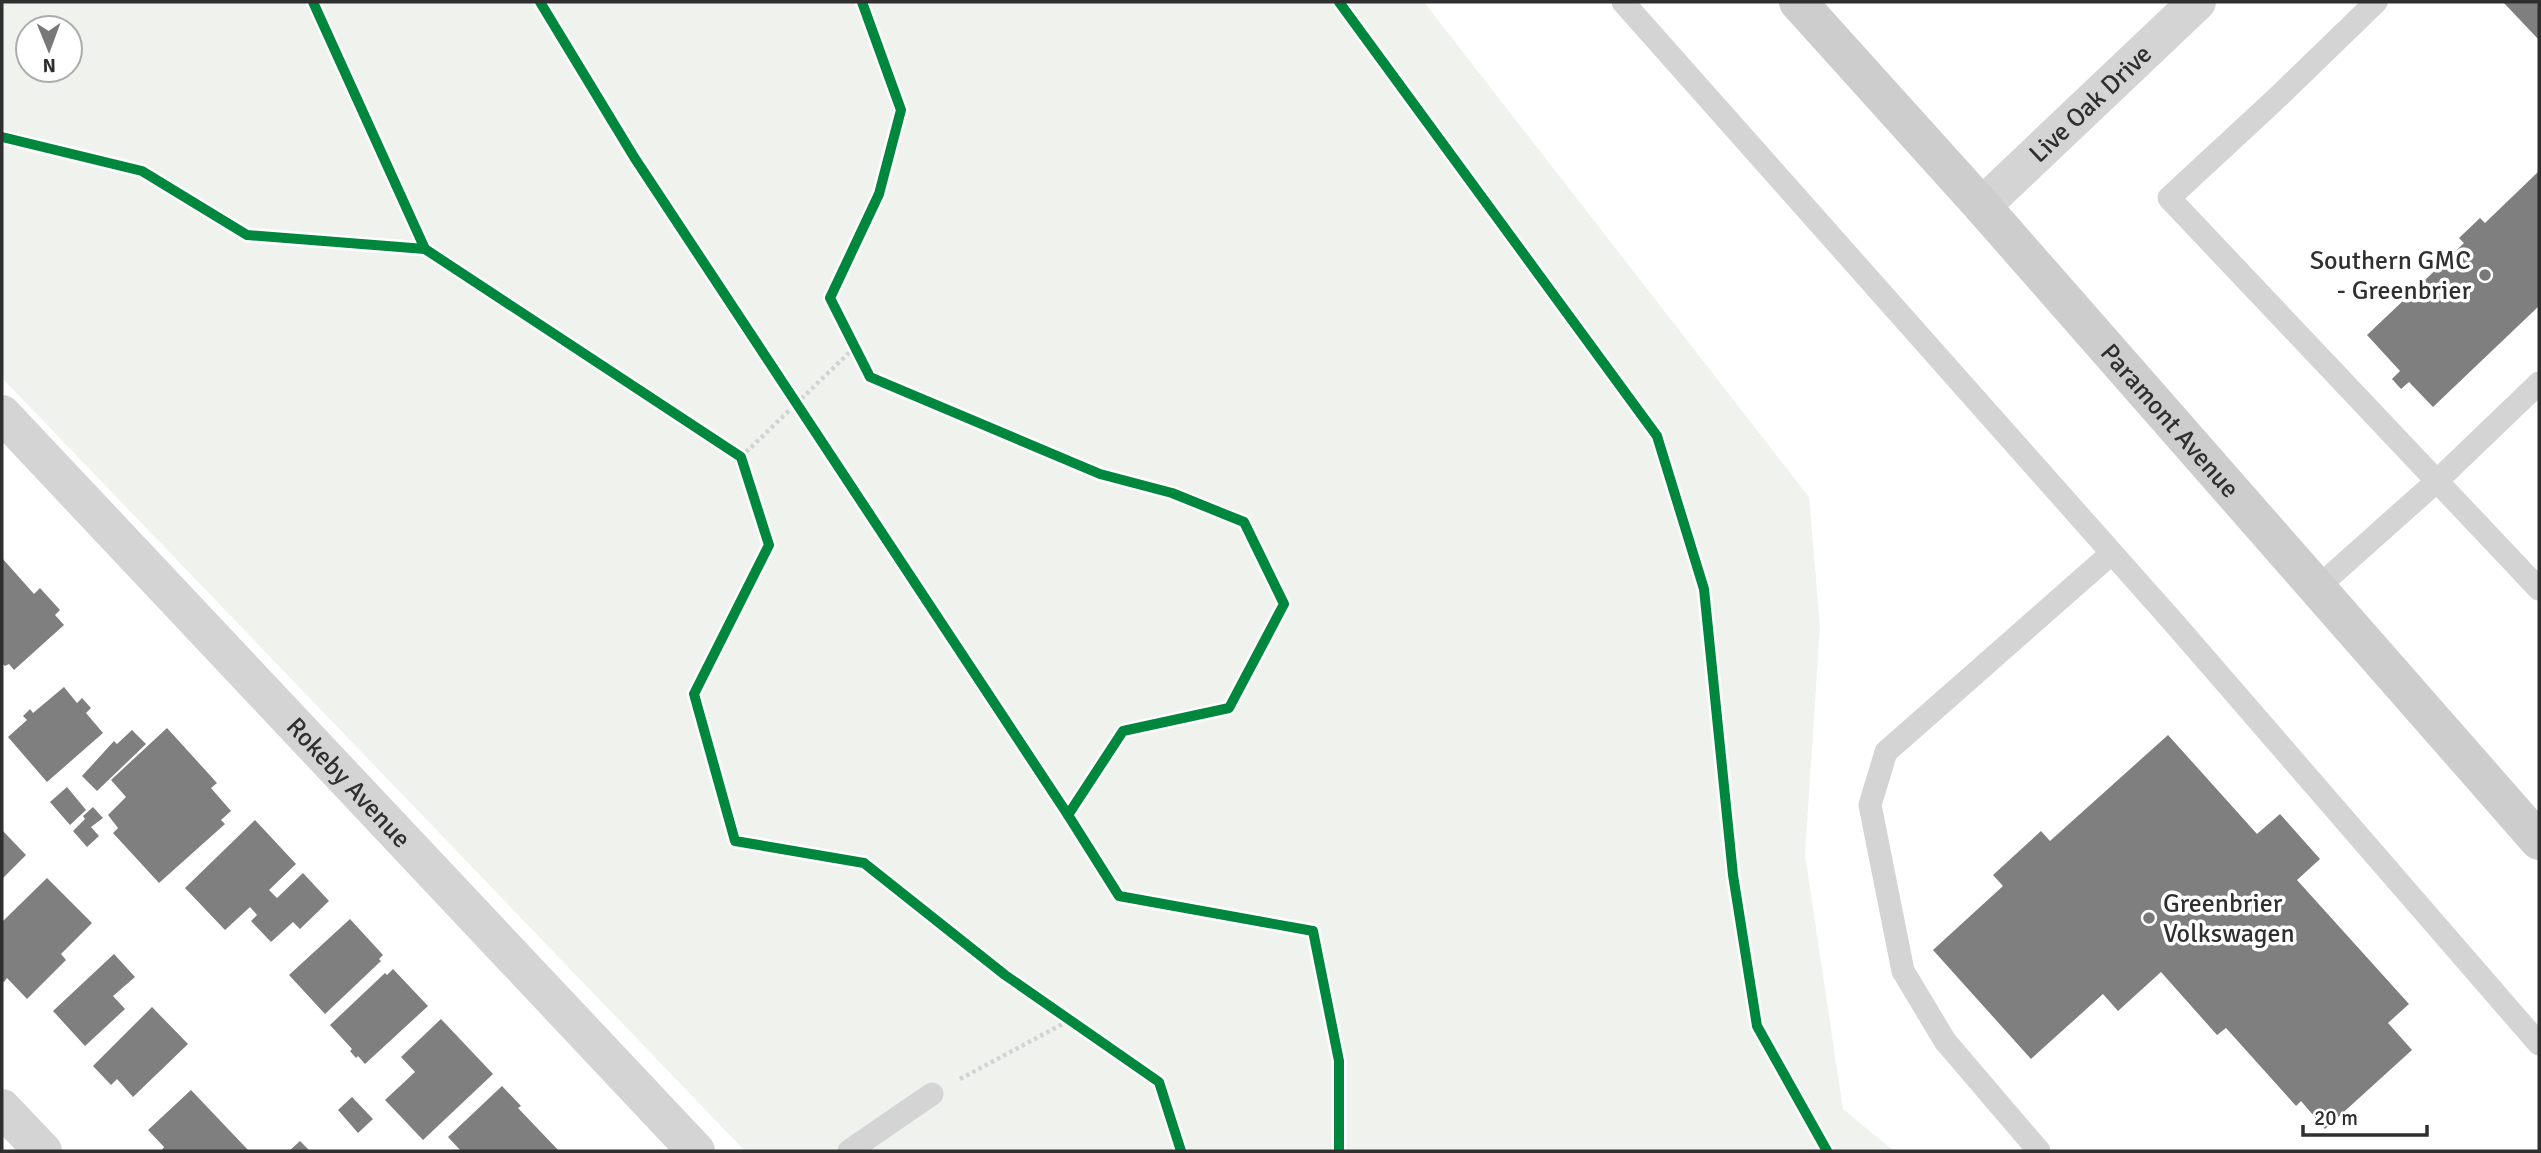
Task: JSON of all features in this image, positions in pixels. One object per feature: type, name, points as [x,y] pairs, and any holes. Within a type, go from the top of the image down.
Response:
[{"type":"street","name":"Paramont Avenue","points":[[1798,2],[1982,206],[2539,841]]},
{"type":"street","name":"Live Oak Drive","points":[[1982,206],[2197,2]]},
{"type":"street","name":"Rokeby Avenue","points":[[7,430],[696,1151]]},
{"type":"street","points":[[2,1108],[43,1151]]},
{"type":"lane","points":[[1623,2],[2112,553],[2539,1044]]},
{"type":"lane","points":[[2376,2],[2169,198],[2539,589]]},
{"type":"lane","points":[[2317,588],[2437,481],[2539,383]]},
{"type":"lane","points":[[2039,1151],[1945,1041],[1903,971],[1870,805],[1886,752],[2112,553]]},
{"type":"lane","points":[[849,1151],[932,1094]]},
{"type":"path","points":[[741,457],[796,403],[857,352],[848,334]]},
{"type":"path","points":[[789,391],[804,414]]},
{"type":"path","points":[[729,449],[741,457],[745,469]]},
{"type":"path","points":[[1059,1013],[1081,1028]]},
{"type":"path","points":[[932,1094],[1070,1020]]},
{"type":"shaded area","points":[[2,2],[1424,2],[1809,497],[1820,627],[1805,855],[1843,1109],[1894,1151],[745,1151],[2,378]]},
{"type":"building","points":[[2503,2],[2539,2],[2539,40]]},
{"type":"building","name":"Southern GMC - Greenbrier","points":[[2539,171],[2539,306],[2433,407],[2409,382],[2401,389],[2392,379],[2400,371],[2367,335],[2464,243],[2459,238],[2480,218],[2485,223]]},
{"type":"building","points":[[2,558],[34,594],[40,588],[60,610],[55,615],[64,625],[14,670],[9,664],[5,666],[2,663]]},
{"type":"building","points":[[64,687],[77,703],[82,698],[91,708],[86,713],[103,733],[47,782],[8,737],[27,720],[23,716],[30,709],[33,713]]},
{"type":"building","points":[[167,728],[217,783],[211,788],[231,811],[221,820],[225,824],[159,883],[113,833],[118,828],[108,815],[126,797],[111,780]]},
{"type":"building","points":[[132,730],[146,744],[97,791],[82,776],[114,741],[117,744]]},
{"type":"building","name":"Greenbrier Volkswagen","points":[[2168,735],[2257,834],[2280,814],[2320,859],[2297,880],[2409,1004],[2388,1023],[2412,1050],[2325,1129],[2301,1101],[2296,1106],[2226,1028],[2217,1035],[2161,972],[2118,1011],[2103,994],[2031,1059],[1933,950],[2003,886],[1993,875],[2041,831],[2050,841]]},
{"type":"building","points":[[67,787],[86,810],[70,825],[50,802]]},
{"type":"building","points":[[93,807],[103,818],[91,827],[99,836],[87,847],[73,831]]},
{"type":"building","points":[[255,820],[296,864],[269,890],[277,898],[303,873],[329,901],[300,929],[293,922],[271,942],[251,921],[257,915],[250,907],[225,930],[185,888]]},
{"type":"building","points":[[2,830],[26,855],[2,879]]},
{"type":"building","points":[[47,878],[92,923],[61,954],[66,960],[27,999],[7,978],[4,982],[2,980],[2,922]]},
{"type":"building","points":[[350,919],[383,955],[379,959],[381,961],[325,1014],[289,975]]},
{"type":"building","points":[[114,954],[135,977],[113,996],[125,1009],[85,1046],[53,1011]]},
{"type":"building","points":[[393,969],[428,1006],[365,1064],[358,1056],[356,1058],[350,1051],[352,1049],[330,1025],[385,973],[387,975]]},
{"type":"building","points":[[152,1007],[188,1044],[133,1097],[117,1079],[111,1085],[93,1066]]},
{"type":"building","points":[[441,1019],[493,1074],[423,1140],[385,1100],[415,1072],[401,1057]]},
{"type":"building","points":[[502,1086],[521,1106],[518,1108],[559,1151],[461,1151],[448,1137]]},
{"type":"building","points":[[191,1090],[249,1151],[162,1150],[164,1147],[148,1130]]},
{"type":"building","points":[[352,1097],[373,1119],[358,1133],[338,1110]]},
{"type":"building","points":[[300,1141],[310,1151],[289,1151]]},
{"type":"cycle path","points":[[313,2],[425,249]]},
{"type":"cycle path","points":[[540,2],[634,157],[1068,815]]},
{"type":"cycle path","points":[[862,2],[901,110],[879,194],[830,298],[870,377],[1100,474],[1172,493],[1244,522],[1284,604],[1229,708],[1123,731],[1068,815],[1119,896],[1313,931],[1339,1061],[1339,1151]]},
{"type":"cycle path","points":[[1339,2],[1657,436],[1704,589],[1733,875],[1757,1026],[1827,1151]]},
{"type":"cycle path","points":[[2,137],[142,171],[247,235],[425,249],[741,457],[769,545],[694,694],[735,841],[864,863],[1005,975],[1159,1082],[1181,1151]]},
{"type":"place","name":"Southern GMC - Greenbrier","points":[[2485,275]]},
{"type":"place","name":"Greenbrier Volkswagen","points":[[2149,918]]}]
